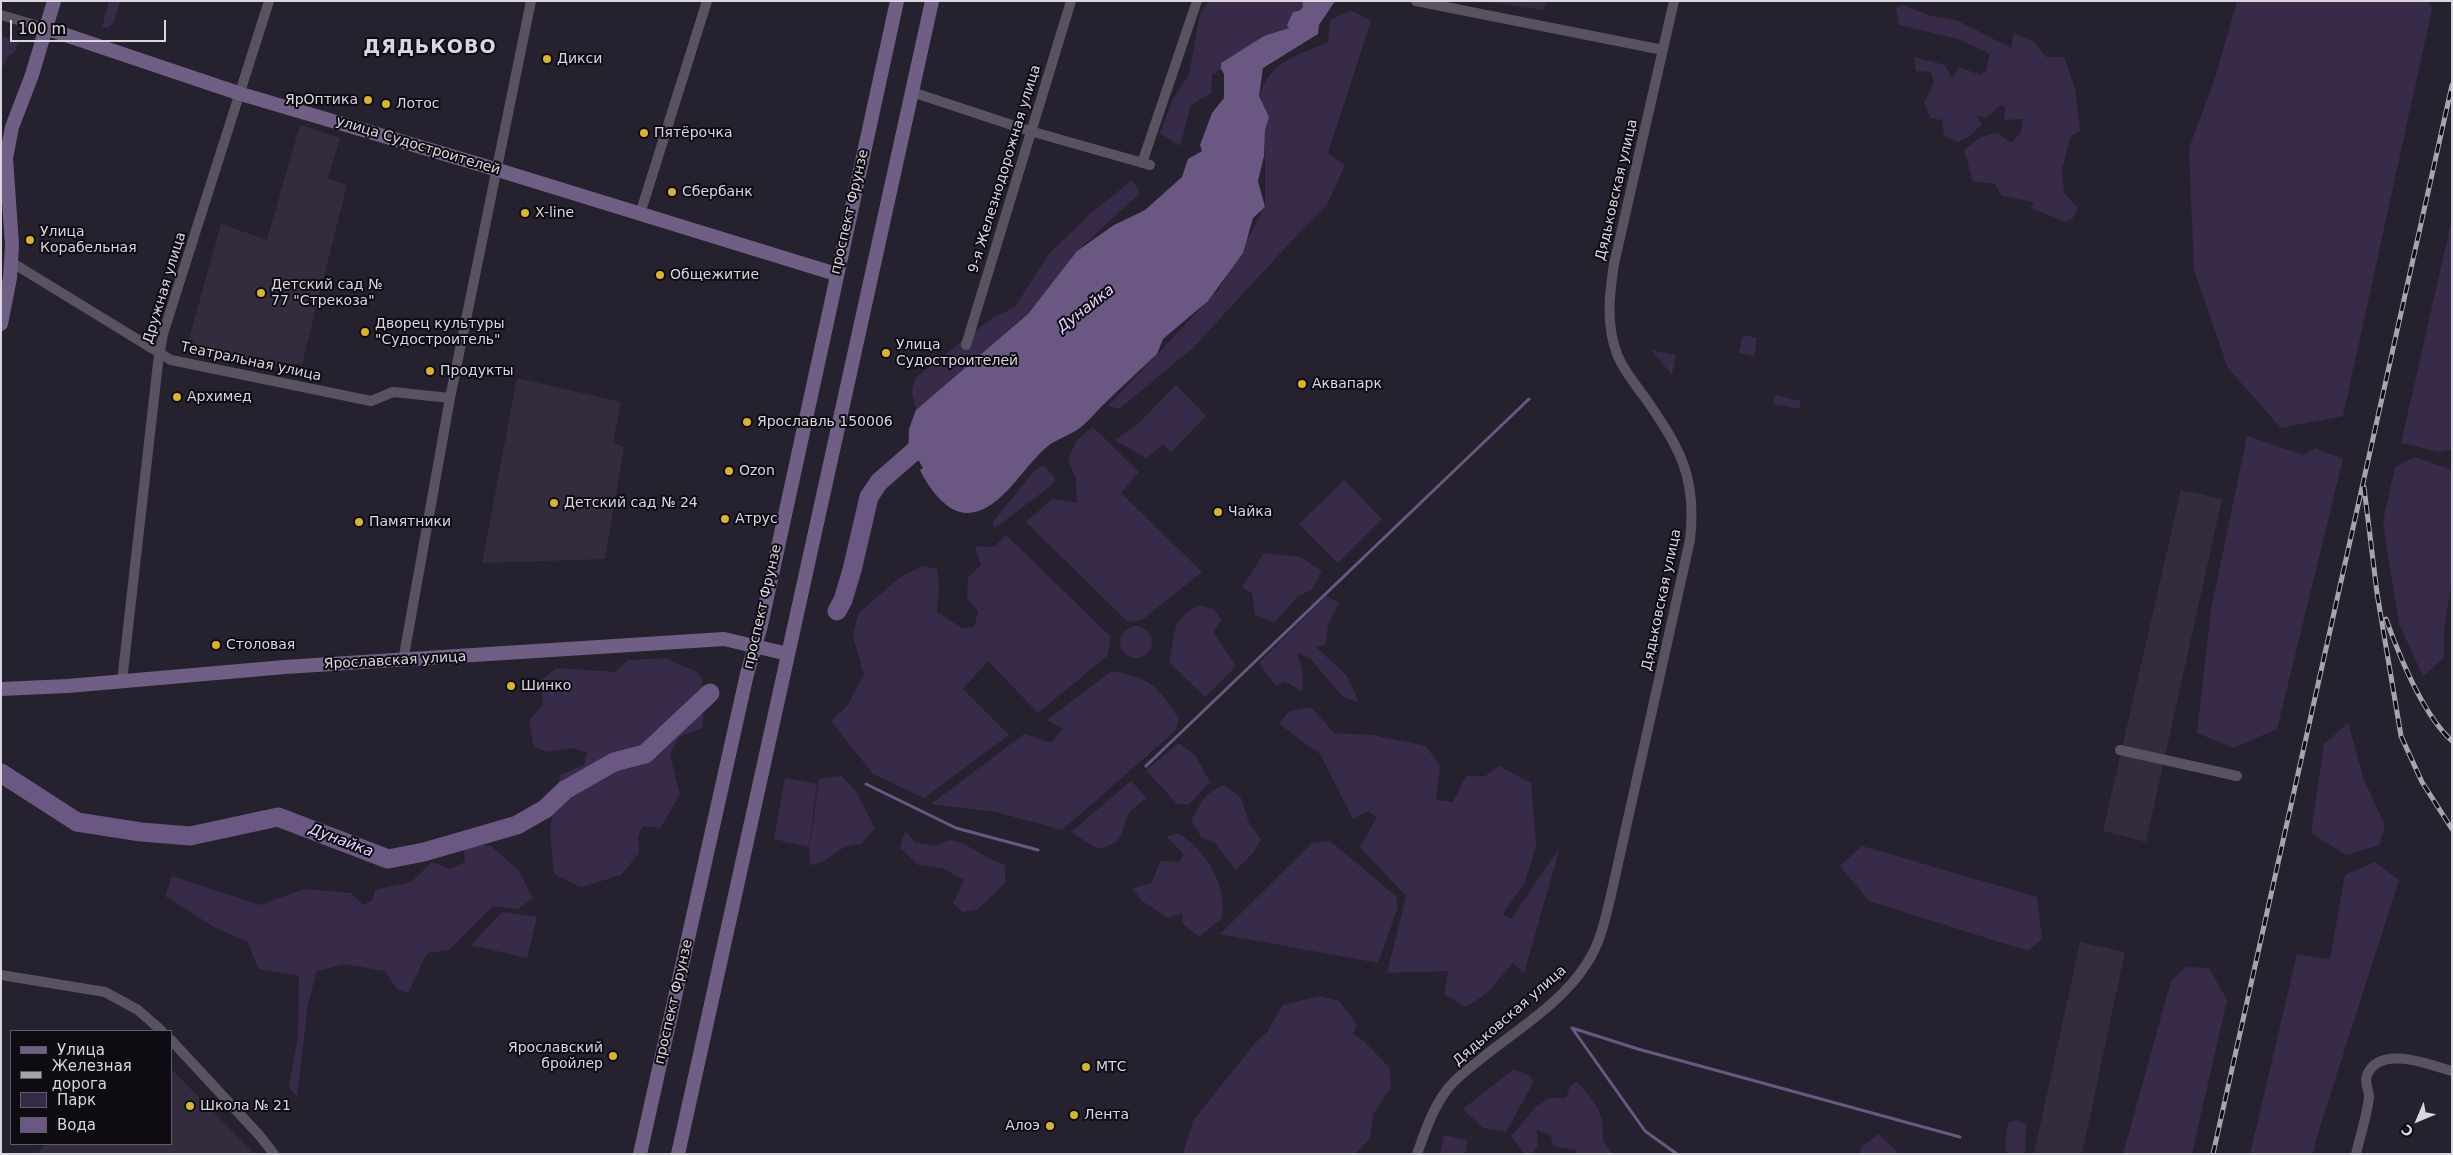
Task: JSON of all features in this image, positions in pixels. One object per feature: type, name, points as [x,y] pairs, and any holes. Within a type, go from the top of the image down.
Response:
[{"type":"main road","points":[[1,324],[11,262],[6,158],[12,127],[32,75],[54,1]]},
{"type":"main road","name":"проспект Фрунзе","points":[[640,1154],[755,645],[896,1]]},
{"type":"main road","points":[[678,1154],[932,1]]},
{"type":"main road","name":"улица Судостроителей","points":[[45,28],[241,94],[498,170],[836,274]]},
{"type":"main road","name":"Ярославская улица","points":[[1,689],[724,639],[788,654]]},
{"type":"street","name":"Дружная улица","points":[[122,681],[163,334],[241,94],[269,1]]},
{"type":"street","points":[[403,661],[450,398],[531,1]]},
{"type":"street","points":[[640,214],[707,1]]},
{"type":"street","name":"9-я Железнодорожная улица","points":[[966,345],[1071,1]]},
{"type":"street","points":[[912,92],[1030,132],[1146,164],[1197,1]]},
{"type":"street","points":[[1416,1],[1663,50]]},
{"type":"street","name":"Дядьковская улица","points":[[1417,1154],[1435,1108],[1447,1090],[1465,1071],[1553,1001],[1572,983],[1588,963],[1601,936],[1611,895],[1688,549],[1693,511],[1690,481],[1680,453],[1618,356],[1610,324],[1608,300],[1614,264],[1674,1]]},
{"type":"street","name":"улица Судостроителей","points":[[1,15],[45,28]]},
{"type":"street","name":"Театральная улица","points":[[11,262],[171,360],[371,401],[393,392],[450,398]]},
{"type":"street","points":[[2120,750],[2237,776]]},
{"type":"street","points":[[1,976],[105,992],[138,1010],[161,1030]]},
{"type":"street","points":[[172,1041],[260,1136],[274,1154]]},
{"type":"street","points":[[2356,1154],[2369,1098],[2366,1077],[2371,1069],[2380,1061],[2409,1058],[2452,1071]]},
{"type":"shaded area","points":[[1480,1],[1547,1],[1543,10]]},
{"type":"shaded area","name":"Детский сад № 77 \"Стрекоза\"","points":[[300,125],[340,138],[328,179],[347,185],[302,364],[266,363],[187,346],[221,224],[267,240]]},
{"type":"shaded area","name":"Детский сад № 24","points":[[517,378],[621,402],[613,442],[624,447],[605,559],[482,563]]},
{"type":"shaded area","points":[[2181,490],[2222,499],[2146,842],[2103,831]]},
{"type":"shaded area","points":[[2080,942],[2125,952],[2082,1154],[2034,1154]]},
{"type":"shaded area","name":"Школа № 21","points":[[172,1070],[255,1154],[36,1154],[45,1145],[172,1145]]},
{"type":"green space","points":[[109,1],[120,1],[114,23],[107,28],[102,27]]},
{"type":"green space","points":[[1209,1],[1302,1],[1303,7],[1289,28],[1264,36],[1221,63],[1221,69],[1212,75],[1211,93],[1191,105],[1180,146],[1160,133],[1173,99],[1189,74],[1200,13]]},
{"type":"green space","points":[[2237,1],[2428,1],[2432,9],[2343,416],[2281,428],[2228,368],[2194,270],[2189,148],[2215,78]]},
{"type":"green space","points":[[1903,5],[1931,16],[1958,21],[2011,48],[2014,33],[2034,42],[2046,57],[2064,57],[2075,88],[2080,131],[2070,137],[2062,170],[2064,193],[2078,208],[2073,218],[2066,222],[2031,208],[2034,202],[2002,196],[1995,184],[1973,181],[1964,150],[1981,137],[1998,133],[2011,143],[2021,132],[2023,119],[2004,120],[2005,107],[2000,105],[1986,118],[1977,115],[1982,124],[1971,135],[1958,142],[1944,136],[1942,120],[1930,118],[1924,102],[1934,83],[1931,72],[1916,71],[1914,57],[1945,65],[1952,78],[1959,67],[1980,75],[1986,71],[1990,54],[1958,39],[1899,25],[1896,8]]},
{"type":"green space","points":[[1351,10],[1371,21],[1328,153],[1345,165],[1327,205],[1193,348],[1119,409],[1108,406],[1219,289],[1265,207],[1265,130],[1269,117],[1259,96],[1270,74],[1286,61],[1328,42],[1330,20]]},
{"type":"green space","points":[[1,36],[18,41],[15,52],[9,55],[1,70]]},
{"type":"green space","points":[[1132,180],[1140,193],[1077,251],[1028,314],[916,410],[912,392],[915,378],[991,319],[1015,307],[1048,255],[1091,213]]},
{"type":"green space","points":[[2452,219],[2452,449],[2439,452],[2401,443]]},
{"type":"green space","points":[[1743,335],[1757,338],[1754,356],[1739,353]]},
{"type":"green space","points":[[1651,350],[1676,355],[1672,375]]},
{"type":"green space","points":[[1176,385],[1206,416],[1171,452],[1163,445],[1146,458],[1115,440],[1140,422]]},
{"type":"green space","points":[[1775,395],[1801,401],[1799,409],[1773,404]]},
{"type":"green space","points":[[1093,427],[1139,472],[1121,493],[1202,572],[1142,620],[1128,622],[1026,522],[1052,499],[1077,503],[1076,479],[1068,459],[1077,440]]},
{"type":"green space","points":[[2247,436],[2303,455],[2315,448],[2343,459],[2277,729],[2233,748],[2197,733],[2211,610]]},
{"type":"green space","points":[[2414,457],[2452,470],[2452,579],[2444,631],[2444,658],[2423,676],[2399,624],[2383,521],[2395,467]]},
{"type":"green space","points":[[1043,465],[1055,478],[1052,485],[995,528],[992,523],[1034,471]]},
{"type":"green space","points":[[1344,480],[1382,519],[1338,563],[1299,524]]},
{"type":"green space","points":[[1006,535],[1111,637],[1107,656],[1038,713],[988,661],[963,689],[1009,735],[924,798],[873,774],[831,721],[847,706],[864,675],[853,637],[858,614],[899,578],[922,566],[937,569],[939,587],[937,612],[962,628],[974,627],[978,612],[967,597],[968,578],[981,565],[975,546],[994,547]]},
{"type":"green space","points":[[1264,553],[1300,557],[1322,571],[1311,590],[1298,596],[1274,623],[1255,615],[1252,593],[1242,587]]},
{"type":"green space","points":[[1326,596],[1339,603],[1328,624],[1326,645],[1316,647],[1347,676],[1359,702],[1343,697],[1310,658],[1297,653],[1303,673],[1302,692],[1285,681],[1276,686],[1259,663]]},
{"type":"green space","points":[[1200,605],[1213,609],[1222,619],[1213,632],[1236,666],[1205,697],[1169,662],[1178,622],[1183,616]]},
{"type":"green space","points":[[1136,626],[1142,627],[1147,631],[1151,636],[1151,648],[1147,653],[1142,657],[1136,658],[1130,657],[1125,653],[1121,648],[1120,642],[1121,636],[1125,631],[1130,627]]},
{"type":"green space","points":[[665,658],[697,672],[702,679],[703,728],[679,737],[670,754],[680,795],[660,828],[643,826],[638,836],[639,853],[621,875],[581,887],[554,874],[550,830],[560,775],[584,765],[587,752],[571,748],[548,752],[534,747],[529,721],[543,705],[540,681],[557,668],[615,672],[628,660]]},
{"type":"green space","points":[[1112,671],[1136,677],[1152,685],[1165,698],[1179,719],[1175,731],[1062,830],[996,812],[931,804],[1024,734],[1051,743],[1063,729],[1047,720]]},
{"type":"green space","points":[[1311,707],[1334,733],[1373,735],[1426,746],[1440,766],[1436,800],[1453,802],[1466,776],[1485,776],[1499,766],[1531,783],[1536,846],[1525,882],[1503,914],[1511,919],[1560,847],[1524,973],[1513,963],[1487,993],[1466,1007],[1444,994],[1448,971],[1387,973],[1406,896],[1360,847],[1377,817],[1368,811],[1353,819],[1320,754],[1279,724],[1288,712]]},
{"type":"green space","points":[[2348,723],[2364,780],[2385,825],[2379,845],[2346,855],[2311,833],[2324,744]]},
{"type":"green space","points":[[1179,743],[1195,755],[1210,782],[1189,804],[1177,804],[1146,770]]},
{"type":"green space","points":[[841,776],[855,790],[875,828],[861,844],[845,847],[824,861],[810,865],[809,852],[819,779]]},
{"type":"green space","points":[[785,778],[817,784],[809,847],[774,839]]},
{"type":"green space","points":[[1131,781],[1147,798],[1129,814],[1121,835],[1116,841],[1098,849],[1071,832]]},
{"type":"green space","points":[[1225,785],[1241,798],[1249,823],[1261,840],[1252,854],[1236,870],[1214,842],[1202,838],[1191,821],[1208,794]]},
{"type":"green space","points":[[905,831],[916,843],[936,846],[949,840],[964,844],[1005,865],[1005,883],[978,909],[963,912],[953,903],[964,880],[944,869],[918,865],[900,848]]},
{"type":"green space","points":[[1178,833],[1206,859],[1218,881],[1221,893],[1223,905],[1222,918],[1199,937],[1183,924],[1182,913],[1168,918],[1142,901],[1132,888],[1152,883],[1160,861],[1179,862],[1184,854],[1167,837]]},
{"type":"green space","points":[[1330,841],[1396,896],[1398,907],[1378,963],[1220,934],[1312,843]]},
{"type":"green space","points":[[473,843],[491,846],[519,871],[533,898],[518,909],[493,906],[449,950],[427,953],[408,993],[397,989],[385,971],[345,964],[317,971],[308,1004],[297,1097],[289,1087],[298,1035],[299,976],[258,969],[248,942],[214,927],[165,896],[172,876],[260,905],[304,889],[351,893],[363,905],[372,901],[375,890],[411,882],[432,862],[450,869],[465,862],[464,849]]},
{"type":"green space","points":[[1862,846],[2037,897],[2042,939],[2028,951],[1869,901],[1840,866]]},
{"type":"green space","points":[[2375,862],[2399,880],[2318,1133],[2313,1154],[2250,1154],[2297,954],[2330,959],[2345,875]]},
{"type":"green space","points":[[502,912],[537,917],[527,958],[471,945]]},
{"type":"green space","points":[[2186,967],[2209,968],[2227,1000],[2192,1154],[2123,1154],[2171,981]]},
{"type":"green space","points":[[1320,996],[1339,1001],[1357,1025],[1353,1034],[1364,1041],[1390,1068],[1391,1088],[1373,1114],[1370,1138],[1355,1154],[1183,1154],[1193,1121],[1255,1043],[1267,1032],[1283,1005]]},
{"type":"green space","points":[[1514,1069],[1528,1075],[1534,1081],[1506,1132],[1483,1128],[1463,1109]]},
{"type":"green space","points":[[1577,1082],[1598,1108],[1602,1123],[1603,1141],[1613,1154],[1575,1154],[1577,1150],[1554,1146],[1550,1135],[1537,1130],[1538,1146],[1532,1154],[1525,1154],[1511,1136],[1536,1107],[1549,1098],[1566,1098],[1570,1086]]},
{"type":"green space","points":[[2017,1120],[2026,1124],[2025,1154],[2007,1154],[2005,1144],[2008,1122]]},
{"type":"green space","points":[[1878,1134],[1898,1154],[1861,1154],[1860,1149]]},
{"type":"green space","points":[[1444,1135],[1468,1140],[1465,1154],[1440,1154]]},
{"type":"water","points":[[1302,1],[1335,1],[1319,25],[1318,34],[1263,68],[1259,96],[1269,117],[1265,130],[1264,156],[1258,181],[1265,207],[1253,218],[1243,253],[1208,301],[1163,339],[1157,354],[1081,427],[1048,446],[991,505],[980,511],[968,513],[953,509],[939,498],[928,484],[920,470],[923,468],[919,461],[908,457],[909,429],[916,410],[1028,314],[1077,251],[1114,225],[1145,210],[1182,177],[1188,159],[1202,151],[1200,145],[1212,113],[1224,98],[1224,74],[1221,69],[1221,63],[1264,36],[1289,28],[1287,25],[1293,12],[1299,11],[1303,7]]},
{"type":"waterway","points":[[1146,766],[1529,399]]},
{"type":"waterway","name":"Дунайка","points":[[837,611],[843,600],[852,570],[869,497],[879,482],[927,440]]},
{"type":"waterway","name":"Дунайка","points":[[1,773],[77,822],[141,832],[190,836],[278,817],[388,859],[424,852],[517,825],[545,809],[565,790],[614,762],[645,754],[710,693]]},
{"type":"waterway","points":[[866,784],[956,828],[1038,850]]},
{"type":"waterway","points":[[1677,1154],[1645,1131],[1572,1028],[1638,1049],[1960,1137]]},
{"type":"railway","points":[[2213,1154],[2452,85]]},
{"type":"railway","points":[[2364,487],[2377,593],[2401,736],[2422,782],[2452,829]]},
{"type":"railway","points":[[2386,619],[2413,684],[2431,716],[2452,741]]},
{"type":"place","name":"Дикси","points":[[547,59]]},
{"type":"place","name":"ЯрОптика","points":[[368,100]]},
{"type":"place","name":"Лотос","points":[[386,104]]},
{"type":"place","name":"Пятёрочка","points":[[644,133]]},
{"type":"place","name":"Сбербанк","points":[[672,192]]},
{"type":"place","name":"X-line","points":[[525,213]]},
{"type":"place","name":"Улица Корабельная","points":[[30,240]]},
{"type":"place","name":"Общежитие","points":[[660,275]]},
{"type":"place","name":"Детский сад № 77 \"Стрекоза\"","points":[[261,293]]},
{"type":"place","name":"Дворец культуры \"Судостроитель\"","points":[[365,332]]},
{"type":"place","name":"Улица Судостроителей","points":[[886,353]]},
{"type":"place","name":"Продукты","points":[[430,371]]},
{"type":"place","name":"Аквапарк","points":[[1302,384]]},
{"type":"place","name":"Архимед","points":[[177,397]]},
{"type":"place","name":"Ярославль 150006","points":[[747,422]]},
{"type":"place","name":"Ozon","points":[[729,471]]},
{"type":"place","name":"Детский сад № 24","points":[[554,503]]},
{"type":"place","name":"Чайка","points":[[1218,512]]},
{"type":"place","name":"Атрус","points":[[725,519]]},
{"type":"place","name":"Памятники","points":[[359,522]]},
{"type":"place","name":"Столовая","points":[[216,645]]},
{"type":"place","name":"Шинко","points":[[511,686]]},
{"type":"place","name":"Ярославский бройлер","points":[[613,1056]]},
{"type":"place","name":"МТС","points":[[1086,1067]]},
{"type":"place","name":"Школа № 21","points":[[190,1106]]},
{"type":"place","name":"Лента","points":[[1074,1115]]},
{"type":"place","name":"Алоэ","points":[[1050,1126]]},
{"type":"district","name":"ДЯДЬКОВО","points":[[430,48]]}]
